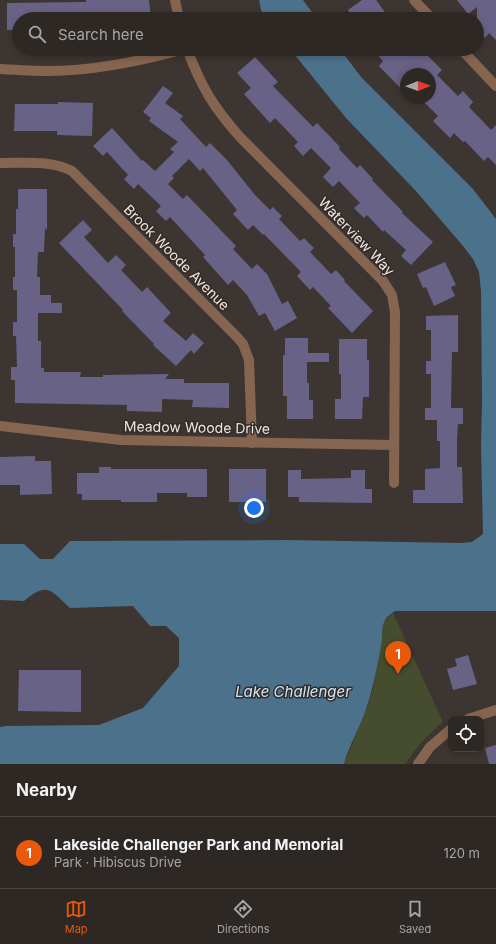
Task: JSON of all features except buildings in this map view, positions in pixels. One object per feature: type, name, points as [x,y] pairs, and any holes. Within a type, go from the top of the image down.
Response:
[{"type":"street","points":[[175,0],[178,12]]},
{"type":"street","points":[[414,0],[425,12]]},
{"type":"street","points":[[0,69],[50,71],[89,68],[119,64],[155,56]]},
{"type":"street","name":"Waterview Way","points":[[189,56],[196,75],[220,115],[388,287],[394,303],[395,312],[394,484]]},
{"type":"street","points":[[468,56],[496,86]]},
{"type":"street","name":"Brook Woode Avenue","points":[[0,163],[47,163],[56,164],[72,171],[237,336],[247,352],[249,360],[252,443]]},
{"type":"street","name":"Meadow Woode Drive","points":[[0,426],[121,440],[394,444]]},
{"type":"street","points":[[477,716],[496,710]]},
{"type":"street","points":[[418,764],[430,747],[448,732]]},
{"type":"green space","points":[[393,613],[443,722],[413,752],[406,764],[344,764],[373,689],[383,622]]},
{"type":"water","points":[[259,0],[303,0],[312,12],[262,12]]},
{"type":"water","name":"Lake Challenger","points":[[296,56],[345,56],[361,77],[473,189],[496,219],[496,611],[395,611],[386,619],[383,626],[375,678],[364,716],[344,764],[0,764],[0,727],[99,725],[143,708],[179,666],[179,638],[166,626],[150,626],[133,606],[70,608],[58,596],[48,590],[38,591],[24,601],[0,600],[0,544],[24,544],[40,559],[53,559],[70,541],[287,540],[461,543],[472,542],[483,534],[481,447],[481,291],[479,272],[473,259],[463,246],[415,190],[346,118]]},
{"type":"place","name":"Lakeside Challenger Park and Memorial","points":[[398,674]]}]
